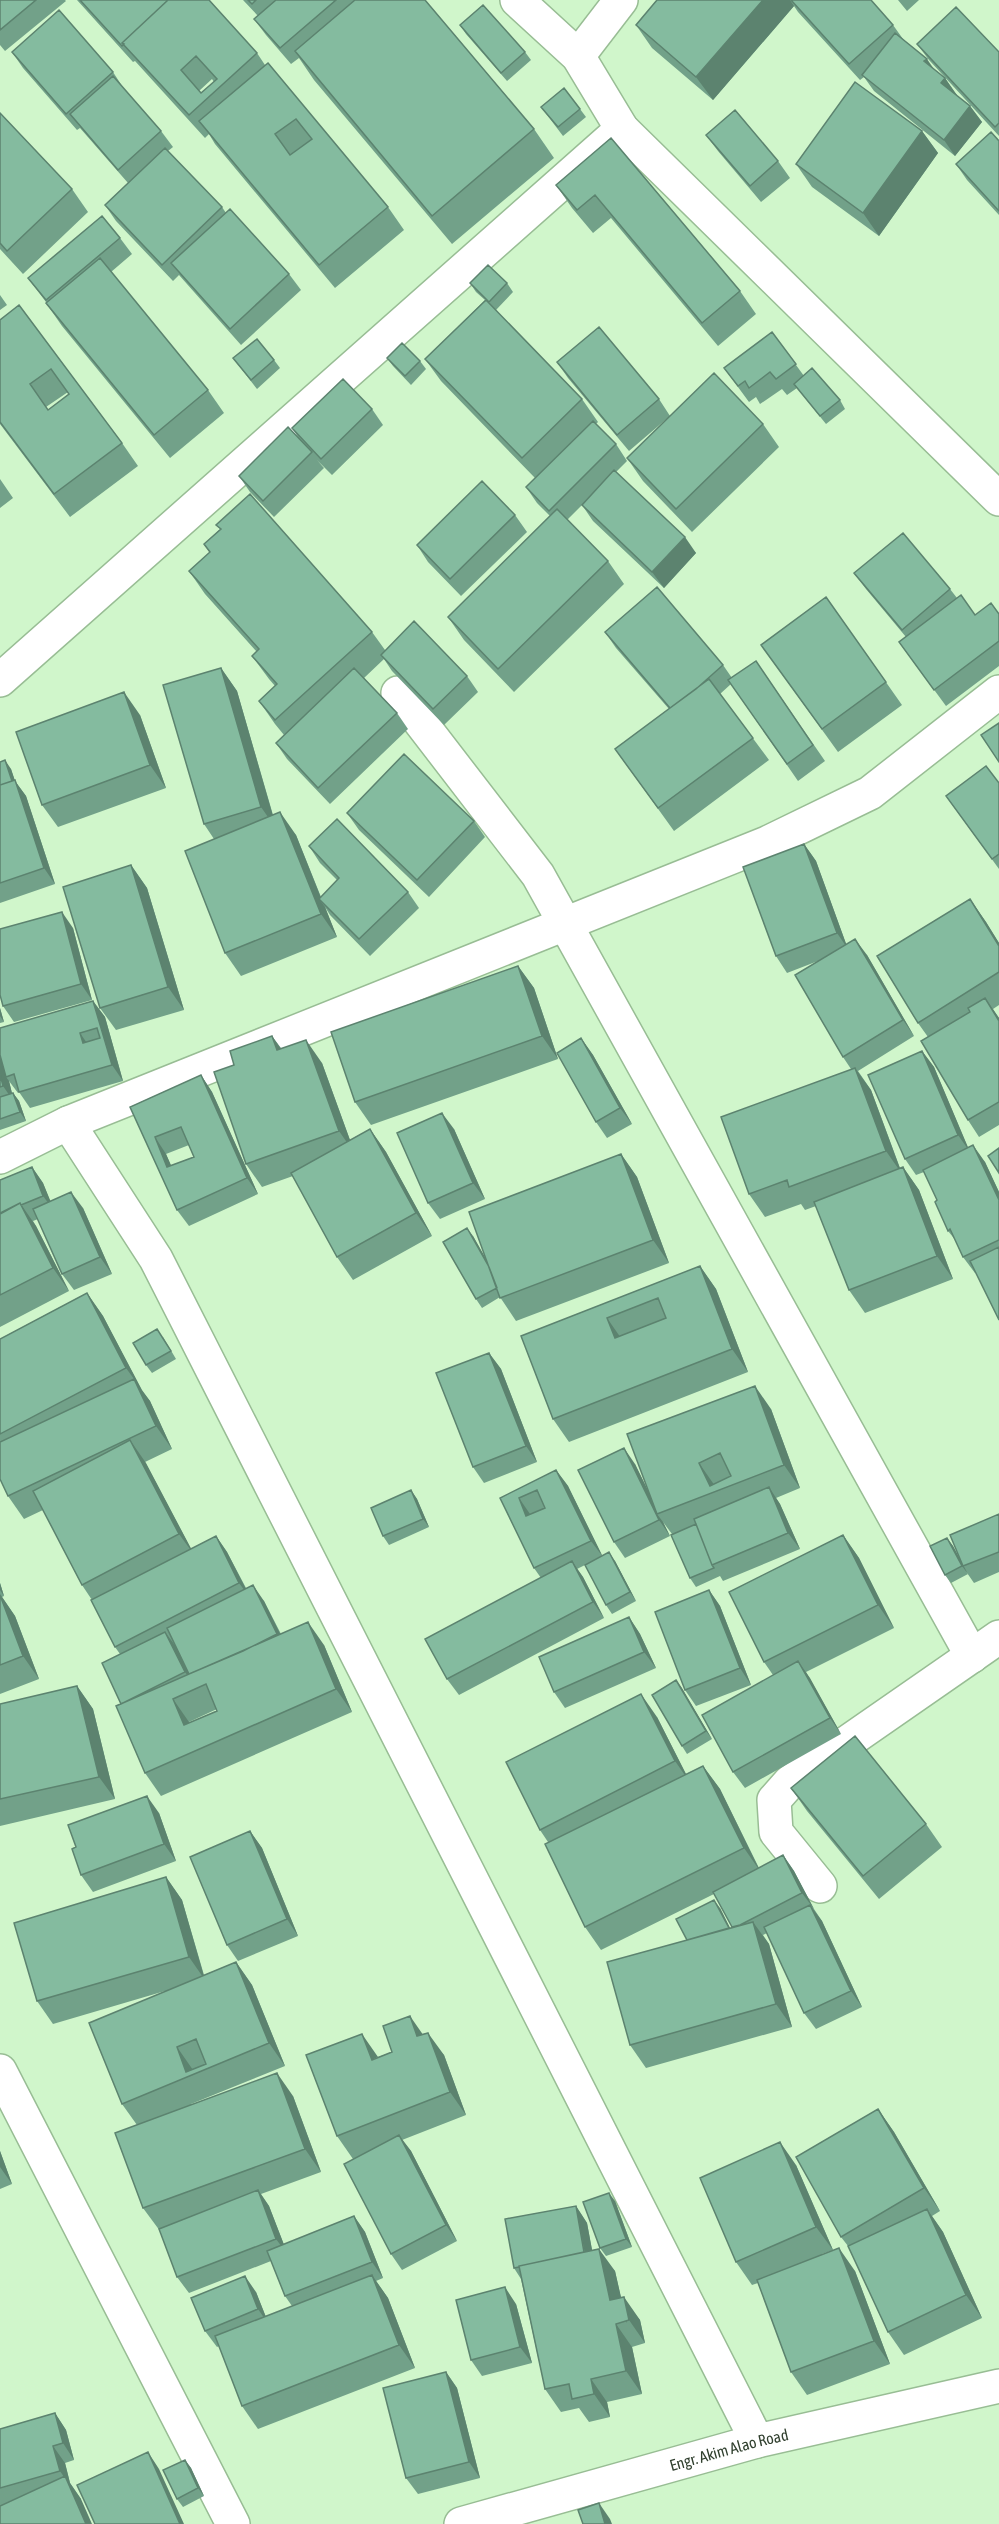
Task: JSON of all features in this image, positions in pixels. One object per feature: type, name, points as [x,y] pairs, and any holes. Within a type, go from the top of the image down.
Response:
[{"type":"street","points":[[517,0],[578,57],[622,129],[999,499]]},
{"type":"street","points":[[578,57],[621,0]]},
{"type":"street","points":[[0,681],[622,129]]},
{"type":"street","points":[[0,1157],[68,1123],[767,843],[870,794],[999,692]]},
{"type":"street","points":[[398,693],[538,875],[972,1656]]},
{"type":"street","points":[[68,1123],[156,1259],[757,2441]]},
{"type":"street","points":[[820,1886],[776,1832],[774,1800],[789,1782],[999,1637]]},
{"type":"street","points":[[0,2071],[233,2524]]},
{"type":"street","name":"Engr. Akim Alao Road","points":[[460,2524],[757,2441],[999,2386]]},
{"type":"building","points":[[0,0],[36,0],[0,30]]},
{"type":"building","points":[[80,0],[168,0],[122,43],[124,44],[122,46]]},
{"type":"building","points":[[168,0],[209,0],[257,53],[189,115],[122,43]],"holes":[[[196,56],[217,79],[201,93],[181,70]]]},
{"type":"building","points":[[276,0],[336,0],[280,48],[254,19]]},
{"type":"building","points":[[355,0],[425,0],[534,129],[432,216],[295,51]]},
{"type":"building","points":[[657,0],[763,0],[696,77],[636,25]]},
{"type":"building","points":[[791,0],[871,0],[893,25],[849,64]]},
{"type":"building","points":[[483,5],[525,52],[501,73],[460,25]]},
{"type":"building","points":[[956,7],[999,52],[999,123],[995,127],[917,44]]},
{"type":"building","points":[[59,10],[113,72],[66,114],[12,52]]},
{"type":"building","points":[[895,33],[927,59],[924,61],[945,78],[941,83],[970,106],[944,140],[862,75]]},
{"type":"building","points":[[268,63],[388,207],[319,265],[199,121]],"holes":[[[296,119],[312,139],[290,155],[275,134]]]},
{"type":"building","points":[[113,76],[161,131],[118,170],[70,114]]},
{"type":"building","points":[[855,82],[922,131],[863,213],[796,164]]},
{"type":"building","points":[[564,88],[580,109],[558,127],[541,107]]},
{"type":"building","points":[[735,110],[778,161],[750,186],[706,135]]},
{"type":"building","points":[[0,113],[72,189],[7,251],[0,243]]},
{"type":"building","points":[[991,132],[999,141],[999,211],[956,164]]},
{"type":"building","points":[[611,138],[740,291],[702,323],[595,195],[577,210],[556,185]]},
{"type":"building","points":[[165,148],[222,207],[162,265],[105,205]]},
{"type":"building","points":[[230,209],[289,274],[230,329],[171,263]]},
{"type":"building","points":[[102,216],[120,238],[46,300],[28,278]]},
{"type":"building","points":[[100,258],[208,390],[154,435],[46,303]]},
{"type":"building","points":[[488,265],[507,283],[489,302],[470,283]]},
{"type":"building","points":[[486,300],[582,399],[522,458],[425,359]]},
{"type":"building","points":[[19,305],[122,443],[54,494],[0,422],[0,320]],"holes":[[[51,369],[69,394],[48,410],[30,384]]]},
{"type":"building","points":[[599,327],[659,399],[617,435],[557,362]]},
{"type":"building","points":[[772,332],[796,364],[776,379],[770,372],[749,388],[745,381],[738,386],[724,368]]},
{"type":"building","points":[[257,339],[274,360],[251,380],[233,358]]},
{"type":"building","points":[[402,343],[420,361],[405,376],[387,358]]},
{"type":"building","points":[[812,368],[840,400],[820,416],[794,384]]},
{"type":"building","points":[[714,373],[763,424],[676,509],[627,458]]},
{"type":"building","points":[[343,379],[372,409],[321,459],[292,428]]},
{"type":"building","points":[[593,421],[616,444],[549,511],[526,487]]},
{"type":"building","points":[[288,427],[312,452],[263,501],[239,476]]},
{"type":"building","points":[[614,470],[685,537],[652,572],[582,505]]},
{"type":"building","points":[[482,481],[515,515],[450,579],[417,545]]},
{"type":"building","points":[[250,494],[372,632],[275,720],[259,701],[277,684],[252,656],[259,649],[189,571],[210,552],[204,544],[221,529],[216,525]]},
{"type":"building","points":[[557,509],[608,561],[498,669],[448,617]]},
{"type":"building","points":[[903,533],[950,589],[902,630],[854,573]]},
{"type":"building","points":[[657,587],[723,665],[670,708],[605,632]]},
{"type":"building","points":[[961,595],[975,615],[991,603],[999,614],[999,641],[934,690],[899,642]]},
{"type":"building","points":[[826,597],[886,682],[822,729],[761,645]]},
{"type":"building","points":[[414,621],[467,676],[433,709],[381,655]]},
{"type":"building","points":[[756,661],[813,745],[787,764],[728,680]]},
{"type":"building","points":[[221,668],[261,807],[204,824],[163,685]]},
{"type":"building","points":[[354,668],[397,713],[318,788],[276,743]]},
{"type":"building","points":[[709,679],[753,738],[658,808],[615,749]]},
{"type":"building","points":[[124,692],[150,765],[42,805],[16,732]]},
{"type":"building","points":[[999,723],[999,762],[981,735]]},
{"type":"building","points":[[404,754],[474,821],[417,880],[347,813]]},
{"type":"building","points":[[5,760],[12,781],[0,785],[0,762]]},
{"type":"building","points":[[986,766],[999,783],[999,854],[992,859],[946,796]]},
{"type":"building","points":[[15,780],[44,868],[0,883],[0,785]]},
{"type":"building","points":[[280,812],[321,914],[225,953],[185,851]]},
{"type":"building","points":[[337,819],[408,892],[359,939],[319,899],[339,878],[309,846]]},
{"type":"building","points":[[804,844],[837,933],[776,956],[743,867]]},
{"type":"building","points":[[131,865],[168,987],[100,1008],[63,887]]},
{"type":"building","points":[[970,899],[999,946],[999,972],[918,1023],[877,956]]},
{"type":"building","points":[[62,912],[81,984],[3,1006],[0,995],[0,929]]},
{"type":"building","points":[[855,939],[903,1020],[843,1057],[795,975]]},
{"type":"building","points":[[518,966],[542,1036],[355,1102],[331,1032]]},
{"type":"building","points":[[985,998],[999,1021],[999,1102],[968,1120],[921,1041],[970,1012],[968,1008]]},
{"type":"building","points":[[93,1001],[112,1065],[19,1092],[14,1074],[6,1077],[0,1055],[0,1028]],"holes":[[[97,1028],[100,1038],[83,1043],[80,1033]]]},
{"type":"building","points":[[272,1036],[277,1050],[306,1040],[339,1131],[246,1164],[214,1072],[234,1065],[230,1051]]},
{"type":"building","points":[[581,1038],[620,1108],[596,1122],[557,1053]]},
{"type":"building","points":[[922,1051],[958,1135],[905,1159],[868,1075]]},
{"type":"building","points":[[855,1068],[886,1151],[789,1187],[787,1180],[749,1194],[721,1117]]},
{"type":"building","points":[[201,1075],[247,1178],[177,1210],[130,1107]],"holes":[[[181,1127],[194,1157],[167,1167],[155,1137]]]},
{"type":"building","points":[[13,1093],[20,1112],[0,1119],[0,1097]]},
{"type":"building","points":[[442,1113],[473,1183],[428,1203],[397,1133]]},
{"type":"building","points":[[370,1129],[416,1213],[337,1257],[291,1173]]},
{"type":"building","points":[[973,1145],[999,1200],[999,1240],[963,1257],[950,1229],[948,1231],[923,1170]]},
{"type":"building","points":[[999,1148],[999,1173],[988,1156]]},
{"type":"building","points":[[621,1154],[653,1240],[500,1298],[469,1212]]},
{"type":"building","points":[[32,1167],[43,1196],[21,1205],[20,1203],[0,1213],[0,1180]]},
{"type":"building","points":[[903,1167],[937,1256],[849,1290],[814,1202]]},
{"type":"building","points":[[71,1192],[100,1257],[62,1274],[33,1209]]},
{"type":"building","points":[[20,1203],[53,1268],[0,1295],[0,1214]]},
{"type":"building","points":[[467,1228],[489,1267],[497,1288],[476,1299],[443,1242]]},
{"type":"building","points":[[999,1247],[999,1320],[970,1261]]},
{"type":"building","points":[[700,1266],[732,1349],[553,1419],[521,1336]],"holes":[[[658,1298],[666,1318],[615,1338],[607,1318]]]},
{"type":"building","points":[[87,1293],[126,1368],[0,1434],[0,1339]]},
{"type":"building","points":[[157,1329],[171,1351],[146,1365],[133,1343]]},
{"type":"building","points":[[489,1353],[526,1446],[473,1467],[436,1373]]},
{"type":"building","points":[[134,1379],[156,1426],[8,1496],[0,1479],[0,1442]]},
{"type":"building","points":[[755,1386],[784,1465],[657,1514],[627,1434]],"holes":[[[720,1453],[731,1476],[710,1486],[699,1463]]]},
{"type":"building","points":[[130,1440],[179,1534],[82,1585],[33,1491]]},
{"type":"building","points":[[624,1448],[659,1520],[614,1542],[578,1470]]},
{"type":"building","points":[[556,1470],[591,1541],[534,1568],[500,1498]],"holes":[[[537,1490],[545,1508],[526,1516],[519,1498]]]},
{"type":"building","points":[[769,1487],[788,1533],[712,1565],[694,1519]]},
{"type":"building","points":[[411,1490],[423,1519],[383,1536],[371,1508]]},
{"type":"building","points":[[999,1514],[999,1552],[963,1566],[950,1535]]},
{"type":"building","points":[[696,1524],[714,1568],[690,1578],[671,1535]]},
{"type":"building","points":[[843,1535],[878,1605],[764,1662],[729,1592]]},
{"type":"building","points":[[216,1536],[239,1583],[115,1647],[91,1600]]},
{"type":"building","points":[[947,1538],[962,1566],[945,1575],[930,1546]]},
{"type":"building","points":[[609,1552],[630,1592],[606,1605],[585,1565]]},
{"type":"building","points":[[572,1561],[593,1602],[447,1679],[425,1639]]},
{"type":"building","points":[[253,1585],[277,1634],[189,1674],[167,1628]]},
{"type":"building","points":[[709,1590],[740,1668],[685,1690],[655,1612]]},
{"type":"building","points":[[0,1595],[23,1656],[0,1665]]},
{"type":"building","points":[[629,1617],[644,1652],[554,1692],[539,1657]]},
{"type":"building","points":[[308,1622],[336,1689],[145,1773],[116,1706]],"holes":[[[206,1684],[217,1711],[184,1725],[173,1699]]]},
{"type":"building","points":[[165,1632],[185,1672],[121,1704],[102,1663]]},
{"type":"building","points":[[798,1661],[830,1718],[733,1772],[702,1715]]},
{"type":"building","points":[[676,1680],[706,1731],[682,1746],[652,1695]]},
{"type":"building","points":[[77,1686],[99,1777],[0,1799],[0,1704]]},
{"type":"building","points":[[641,1694],[675,1761],[540,1830],[506,1762]]},
{"type":"building","points":[[855,1736],[926,1824],[863,1876],[791,1788]]},
{"type":"building","points":[[703,1766],[744,1848],[585,1927],[545,1844]]},
{"type":"building","points":[[147,1796],[164,1844],[81,1875],[72,1849],[76,1847],[68,1825]]},
{"type":"building","points":[[250,1831],[287,1919],[227,1945],[190,1857]]},
{"type":"building","points":[[783,1855],[802,1893],[732,1927],[713,1892]]},
{"type":"building","points":[[166,1877],[189,1957],[37,2001],[14,1923]]},
{"type":"building","points":[[714,1900],[729,1928],[687,1940],[676,1919]]},
{"type":"building","points":[[810,1905],[851,1991],[804,2013],[764,1927]]},
{"type":"building","points":[[753,1922],[776,2004],[630,2045],[607,1962]]},
{"type":"building","points":[[236,1962],[269,2043],[122,2104],[89,2023]],"holes":[[[196,2039],[206,2064],[186,2072],[177,2047]]]},
{"type":"building","points":[[410,2016],[417,2036],[428,2033],[450,2092],[337,2136],[306,2055],[362,2034],[372,2060],[392,2052],[383,2026]]},
{"type":"building","points":[[277,2073],[305,2149],[143,2208],[115,2133]]},
{"type":"building","points":[[878,2109],[924,2188],[841,2237],[796,2157]]},
{"type":"building","points":[[399,2135],[446,2225],[391,2254],[344,2164]]},
{"type":"building","points":[[780,2142],[816,2227],[736,2262],[700,2178]]},
{"type":"building","points":[[258,2190],[276,2239],[177,2277],[159,2229]]},
{"type":"building","points":[[609,2193],[626,2239],[600,2248],[583,2202]]},
{"type":"building","points":[[576,2206],[584,2252],[514,2268],[505,2219]]},
{"type":"building","points":[[927,2209],[966,2295],[888,2332],[848,2246]]},
{"type":"building","points":[[354,2216],[372,2262],[285,2296],[267,2251]]},
{"type":"building","points":[[839,2248],[874,2341],[791,2372],[757,2280]]},
{"type":"building","points":[[599,2249],[610,2300],[624,2297],[629,2320],[616,2324],[626,2371],[591,2379],[594,2394],[572,2399],[569,2384],[545,2389],[519,2266]]},
{"type":"building","points":[[372,2275],[399,2345],[242,2406],[215,2336]]},
{"type":"building","points":[[245,2276],[258,2309],[205,2331],[191,2298]]},
{"type":"building","points":[[505,2287],[520,2347],[471,2360],[456,2300]]},
{"type":"building","points":[[446,2372],[469,2462],[406,2478],[383,2388]]},
{"type":"building","points":[[55,2413],[63,2443],[53,2446],[60,2471],[0,2488],[0,2429]]},
{"type":"building","points":[[148,2452],[180,2524],[95,2524],[77,2485]]},
{"type":"building","points":[[185,2460],[198,2488],[177,2499],[163,2470]]},
{"type":"building","points":[[65,2476],[86,2524],[0,2524],[0,2506]]},
{"type":"building","points":[[599,2503],[605,2524],[583,2524],[578,2510]]}]
